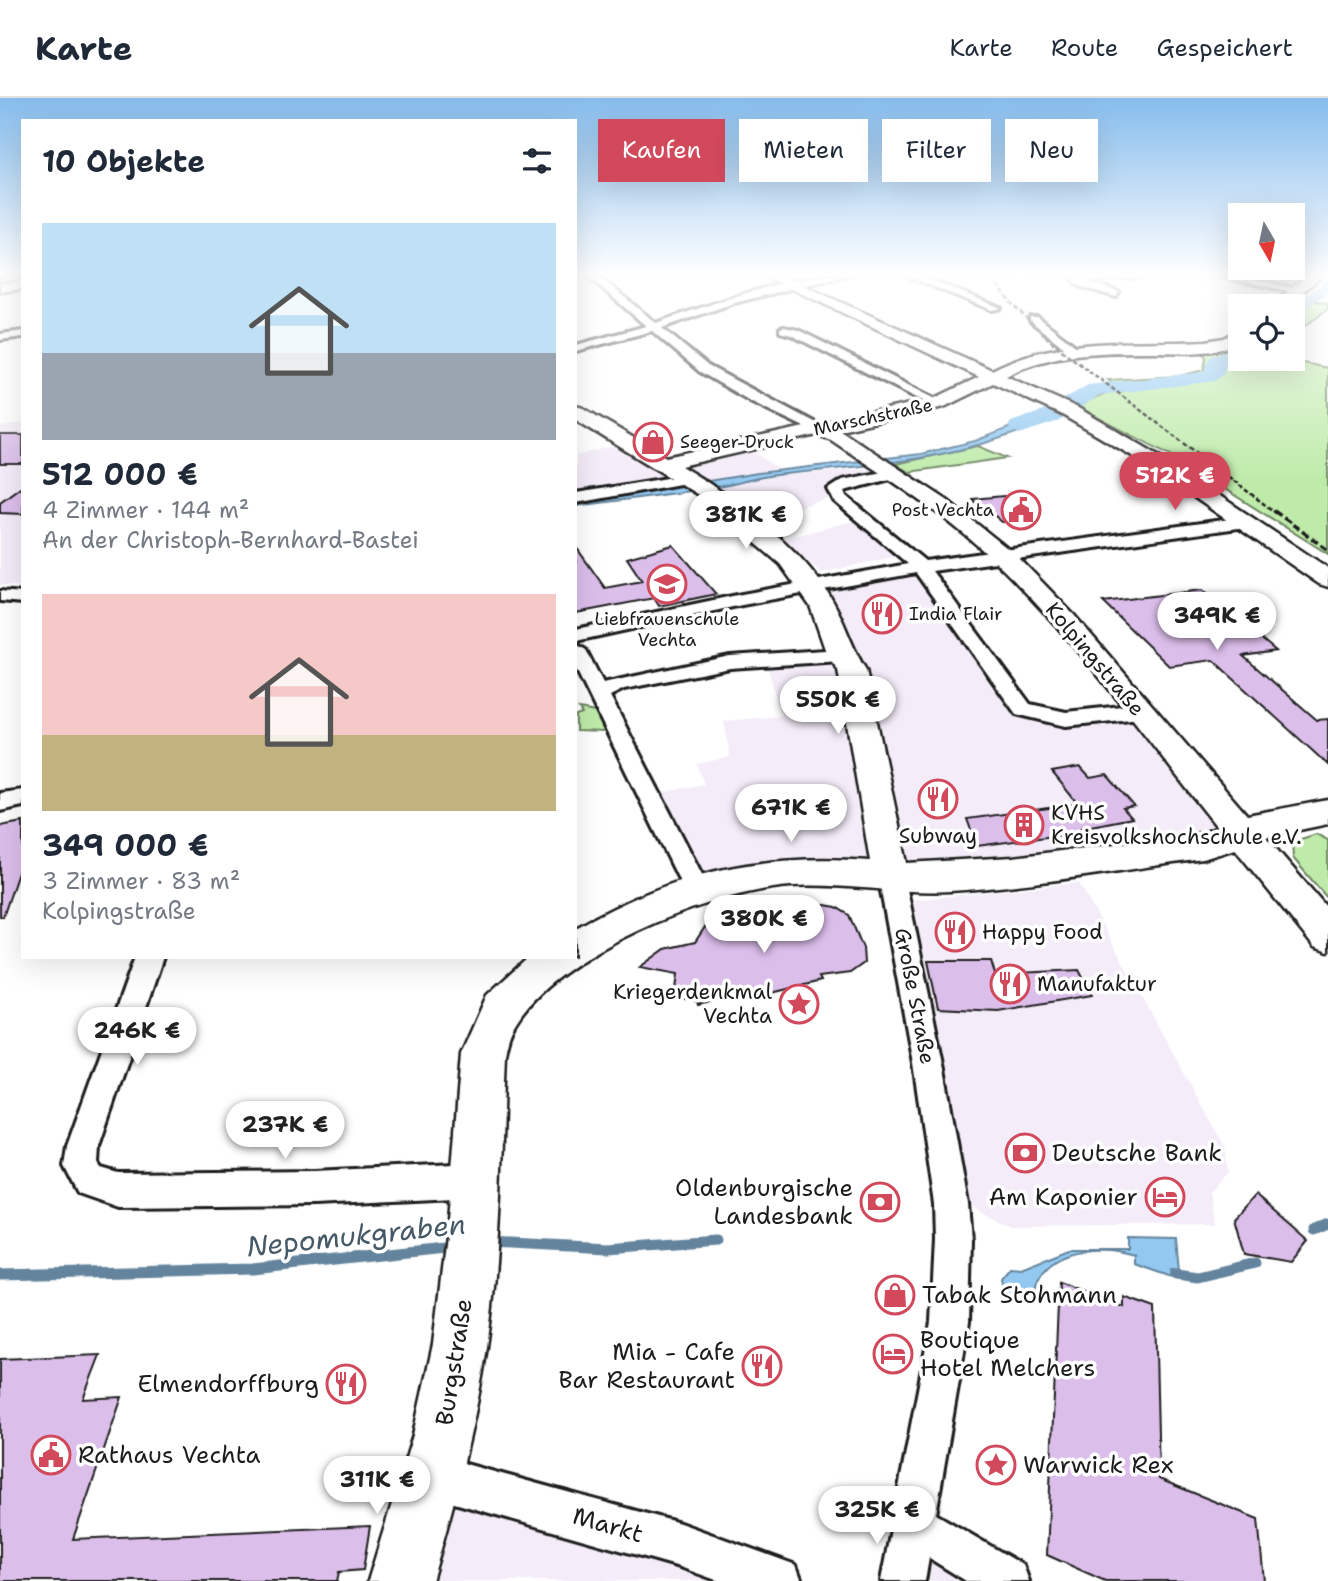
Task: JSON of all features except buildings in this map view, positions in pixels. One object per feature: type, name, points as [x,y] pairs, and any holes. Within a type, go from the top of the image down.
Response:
[{"type":"street","points":[[577,348],[594,343]]},
{"type":"street","points":[[672,343],[704,369],[754,398],[820,429]]},
{"type":"street","points":[[817,343],[938,403]]},
{"type":"street","points":[[924,343],[1062,407],[1153,460],[1328,579]]},
{"type":"street","points":[[1064,343],[1074,351]]},
{"type":"street","name":"Marschstraße","points":[[665,464],[938,403],[962,396],[996,375],[1031,359],[1074,351],[1222,343]]},
{"type":"street","name":"Große Straße","points":[[577,413],[696,484],[789,559],[823,607],[841,655],[852,670],[928,1063],[951,1203],[953,1239],[950,1322],[903,1581]]},
{"type":"street","name":"Kolpingstraße","points":[[820,429],[838,436],[950,513],[999,553],[1065,621],[1328,936]]},
{"type":"street","points":[[883,467],[836,489],[839,498],[920,566],[1023,709],[1058,721],[1140,711]]},
{"type":"street","points":[[577,498],[696,484]]},
{"type":"street","points":[[577,635],[677,610],[920,566],[999,553],[1245,523]]},
{"type":"street","points":[[0,596],[21,598]]},
{"type":"street","points":[[577,652],[697,890]]},
{"type":"street","points":[[598,692],[618,684],[730,662],[841,655]]},
{"type":"street","points":[[0,802],[21,798]]},
{"type":"street","points":[[577,946],[622,919],[697,890],[742,879],[792,872],[950,877],[1203,846],[1225,839],[1240,829],[1328,812]]},
{"type":"street","points":[[148,959],[83,1146],[81,1166],[90,1181],[118,1190],[314,1188],[472,1228]]},
{"type":"street","name":"Burgstraße","points":[[400,1581],[433,1476],[453,1382],[472,1228],[483,1055],[490,1025],[506,999],[556,959]]},
{"type":"street","name":"Markt","points":[[433,1476],[680,1545],[780,1581]]},
{"type":"street","points":[[915,1525],[1007,1581]]},
{"type":"shaded area","points":[[21,423],[21,587],[0,585],[0,427]]},
{"type":"shaded area","points":[[616,445],[672,479],[577,495],[577,456]]},
{"type":"shaded area","points":[[750,448],[778,469],[705,483],[684,471],[687,464]]},
{"type":"shaded area","points":[[870,468],[883,479],[850,488],[833,497],[759,518],[721,487],[775,476]]},
{"type":"shaded area","points":[[860,519],[902,555],[821,573],[784,539]]},
{"type":"shaded area","points":[[921,574],[1019,710],[1049,723],[1063,725],[1133,717],[1211,816],[1212,826],[1194,838],[946,866],[920,865],[901,858],[807,859],[743,868],[704,878],[661,793],[704,784],[697,764],[730,757],[724,721],[781,716],[767,665],[852,660],[824,593]]},
{"type":"shaded area","points":[[1079,883],[1225,1147],[1228,1172],[1209,1192],[1215,1224],[1011,1226],[975,1209],[968,1201],[910,900]]},
{"type":"shaded area","points":[[451,1492],[756,1581],[422,1581]]},
{"type":"shaded area","points":[[921,1551],[981,1581],[913,1581]]},
{"type":"green space","points":[[1228,345],[1228,371],[1305,371],[1305,363],[1328,368],[1328,554],[1169,454],[1075,406],[1118,388],[1108,380],[1179,376],[1204,370],[1206,357],[1199,350]]},
{"type":"green space","points":[[978,446],[1007,458],[909,472],[895,464]]},
{"type":"green space","points":[[579,709],[595,712],[606,732],[577,731],[577,716],[582,714]]},
{"type":"green space","points":[[1316,834],[1328,840],[1328,899],[1293,858],[1292,842]]},
{"type":"water","points":[[1053,411],[1060,415],[989,442],[921,458],[769,476],[718,487],[577,506],[577,502],[758,473],[921,454],[975,441]]},
{"type":"water","points":[[1128,1238],[1176,1239],[1179,1270],[1171,1269],[1172,1277],[1134,1264],[1134,1255],[1109,1250],[1082,1251],[1069,1254],[1047,1267],[1039,1278],[1030,1303],[1012,1300],[1003,1290],[1001,1278],[1010,1267],[1021,1268],[1069,1249],[1128,1249]]},
{"type":"waterway","points":[[1019,427],[1051,416],[1095,389],[1208,377],[1214,373],[1217,361],[1228,356]]},
{"type":"waterway","points":[[1314,1230],[1328,1224]]},
{"type":"waterway","name":"Nepomukgraben","points":[[489,1242],[608,1248],[716,1240]]},
{"type":"waterway","name":"Nepomukgraben","points":[[0,1275],[253,1269],[453,1247]]},
{"type":"waterway","name":"Nepomukgraben","points":[[1176,1274],[1198,1277],[1255,1263]]},
{"type":"railway","points":[[1053,343],[1276,513]]},
{"type":"railway","points":[[1274,511],[1328,550]]},
{"type":"place","name":"Seeger-Druck","points":[[653,442]]},
{"type":"place","name":"Post Vechta","points":[[1021,510]]},
{"type":"place","name":"Liebfrauenschule Vechta","points":[[667,584]]},
{"type":"place","name":"India Flair","points":[[882,614]]},
{"type":"place","name":"Subway","points":[[938,799]]},
{"type":"place","name":"KVHS Kreisvolkshochschule e.V.","points":[[1024,825]]},
{"type":"place","name":"Happy Food","points":[[955,932]]},
{"type":"place","name":"Manufaktur","points":[[1010,984]]},
{"type":"place","name":"Kriegerdenkmal Vechta","points":[[799,1004]]},
{"type":"place","name":"Deutsche Bank","points":[[1025,1153]]},
{"type":"place","name":"Am Kaponier","points":[[1165,1197]]},
{"type":"place","name":"Oldenburgische Landesbank","points":[[880,1202]]},
{"type":"place","name":"Tabak Stohmann","points":[[895,1295]]},
{"type":"place","name":"Boutique Hotel Melchers","points":[[893,1354]]},
{"type":"place","name":"Mia - Cafe Bar Restaurant","points":[[762,1366]]},
{"type":"place","name":"Elmendorffburg","points":[[346,1384]]},
{"type":"place","name":"Rathaus Vechta","points":[[51,1455]]},
{"type":"place","name":"Warwick Rex","points":[[996,1465]]}]
